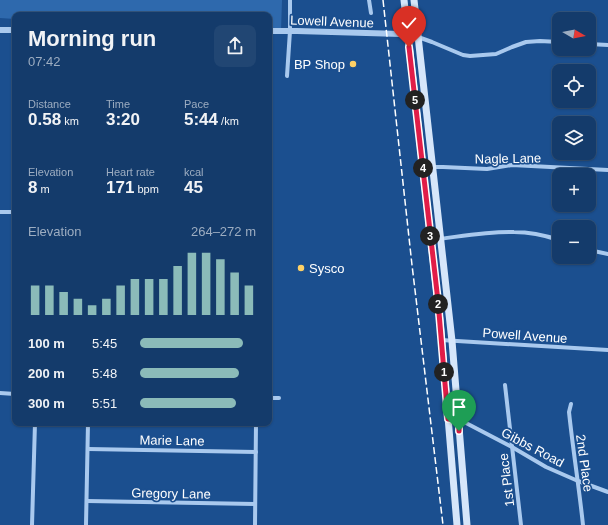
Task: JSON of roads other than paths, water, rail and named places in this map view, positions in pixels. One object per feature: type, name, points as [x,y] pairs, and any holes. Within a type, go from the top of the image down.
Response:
[{"type":"main road","points":[[404,0],[431,240],[457,525]]},
{"type":"main road","points":[[414,0],[452,341],[467,525]]},
{"type":"street","points":[[287,76],[290,31],[290,0]]},
{"type":"street","points":[[369,0],[371,12]]},
{"type":"street","points":[[0,30],[12,30]]},
{"type":"street","name":"Lowell Avenue","points":[[272,31],[408,35],[418,37]]},
{"type":"street","points":[[418,37],[463,55],[470,56],[496,54],[526,42],[552,42]]},
{"type":"street","points":[[596,44],[608,45]]},
{"type":"street","name":"Nagle Lane","points":[[432,167],[487,170],[512,165],[608,170]]},
{"type":"street","points":[[0,212],[12,212]]},
{"type":"street","points":[[431,240],[513,232],[531,233],[552,238]]},
{"type":"street","points":[[596,251],[608,254]]},
{"type":"street","name":"Powell Avenue","points":[[441,340],[608,350]]},
{"type":"street","name":"1st Place","points":[[505,385],[521,525]]},
{"type":"street","points":[[0,394],[12,394]]},
{"type":"street","points":[[272,398],[279,398]]},
{"type":"street","name":"2nd Place","points":[[571,404],[569,412],[582,525]]},
{"type":"street","name":"Gibbs Road","points":[[448,419],[459,420],[466,423],[546,467],[608,492]]},
{"type":"street","points":[[32,525],[35,426]]},
{"type":"street","points":[[86,525],[88,426]]},
{"type":"street","points":[[255,525],[256,426]]},
{"type":"street","name":"Marie Lane","points":[[88,449],[256,452]]},
{"type":"street","name":"Gregory Lane","points":[[87,501],[255,504]]},
{"type":"railway","points":[[383,0],[412,265],[443,525]]},
{"type":"place","name":"BP Shop","points":[[353,64]]},
{"type":"place","name":"Sysco","points":[[301,268]]}]
